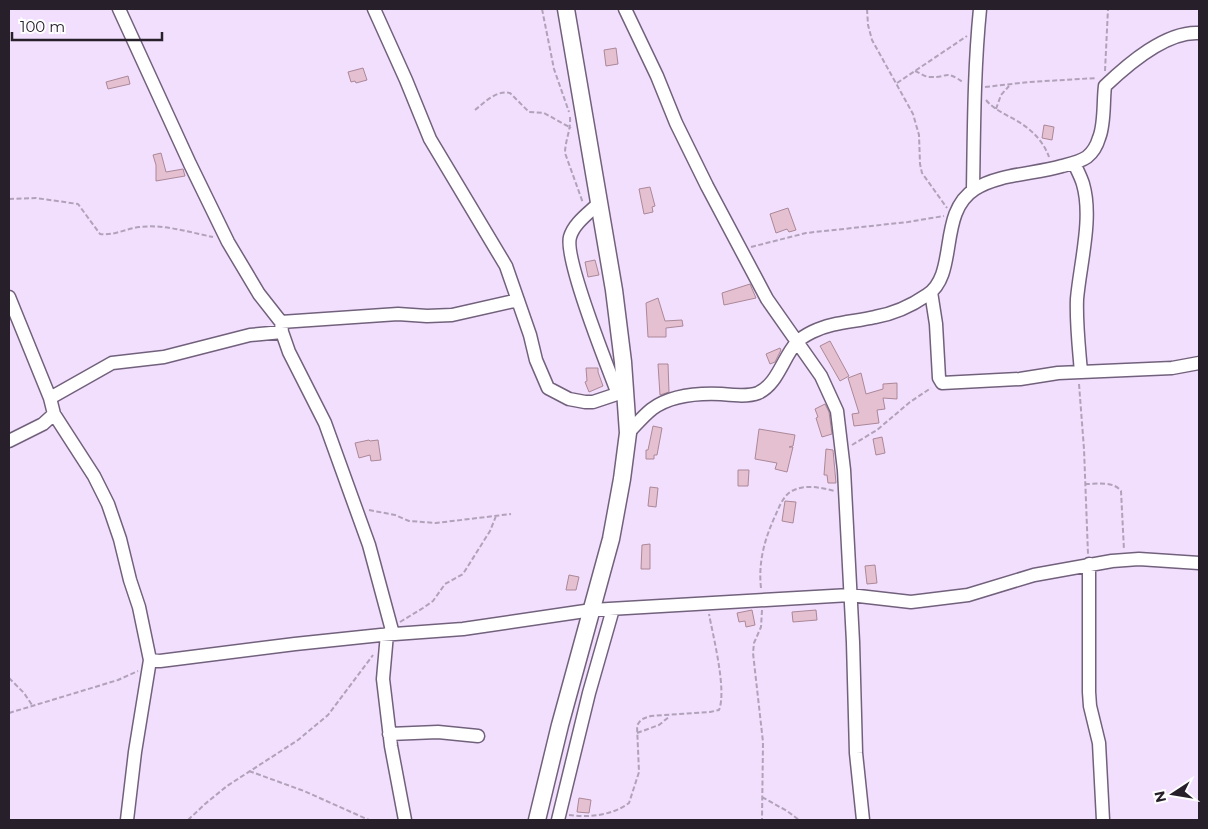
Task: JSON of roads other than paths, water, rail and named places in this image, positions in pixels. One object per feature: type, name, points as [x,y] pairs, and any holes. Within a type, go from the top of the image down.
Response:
[{"type":"main road","points":[[537,820],[560,726],[611,539],[628,433],[622,393],[614,290],[566,9]]},
{"type":"street","points":[[119,9],[226,239],[259,294],[282,327],[289,352],[325,423],[369,545],[390,634],[383,679],[389,734],[404,820]]},
{"type":"street","points":[[374,9],[430,139],[506,266],[530,335],[536,360],[548,388],[569,399],[584,402],[593,402],[622,393],[577,281],[569,250],[570,238],[578,223],[599,203]]},
{"type":"street","points":[[625,9],[692,156],[741,250],[768,299],[821,376],[837,412],[845,493],[854,651],[856,753],[862,820]]},
{"type":"street","points":[[973,190],[980,9]]},
{"type":"street","points":[[628,433],[652,410],[671,400],[704,393],[758,393],[770,383],[797,342],[811,332],[824,326],[893,312],[931,292],[942,274],[947,255],[952,215],[959,204],[973,190],[994,181],[1053,169],[1074,163],[1086,157],[1100,138],[1105,82],[1165,41],[1181,34],[1199,33]]},
{"type":"street","points":[[1074,163],[1083,185],[1086,206],[1083,254],[1077,298],[1081,372]]},
{"type":"street","points":[[931,292],[942,383],[1020,379],[1058,373],[1172,368],[1199,363]]},
{"type":"street","points":[[9,297],[50,398],[54,414],[94,476],[108,504],[139,607],[150,663],[133,766],[127,820]]},
{"type":"street","points":[[50,398],[112,363],[164,357],[282,327],[398,314],[452,315],[518,300]]},
{"type":"street","points":[[9,441],[43,424],[54,414]]},
{"type":"street","points":[[150,663],[295,644],[390,634],[464,629],[592,610],[850,595],[911,602],[936,600],[977,593],[1034,575],[1088,564],[1125,560],[1199,562]]},
{"type":"street","points":[[1088,564],[1089,692],[1090,706],[1099,743],[1104,820]]},
{"type":"street","points":[[559,817],[589,693],[614,609]]},
{"type":"street","points":[[389,734],[438,732],[478,736]]}]
